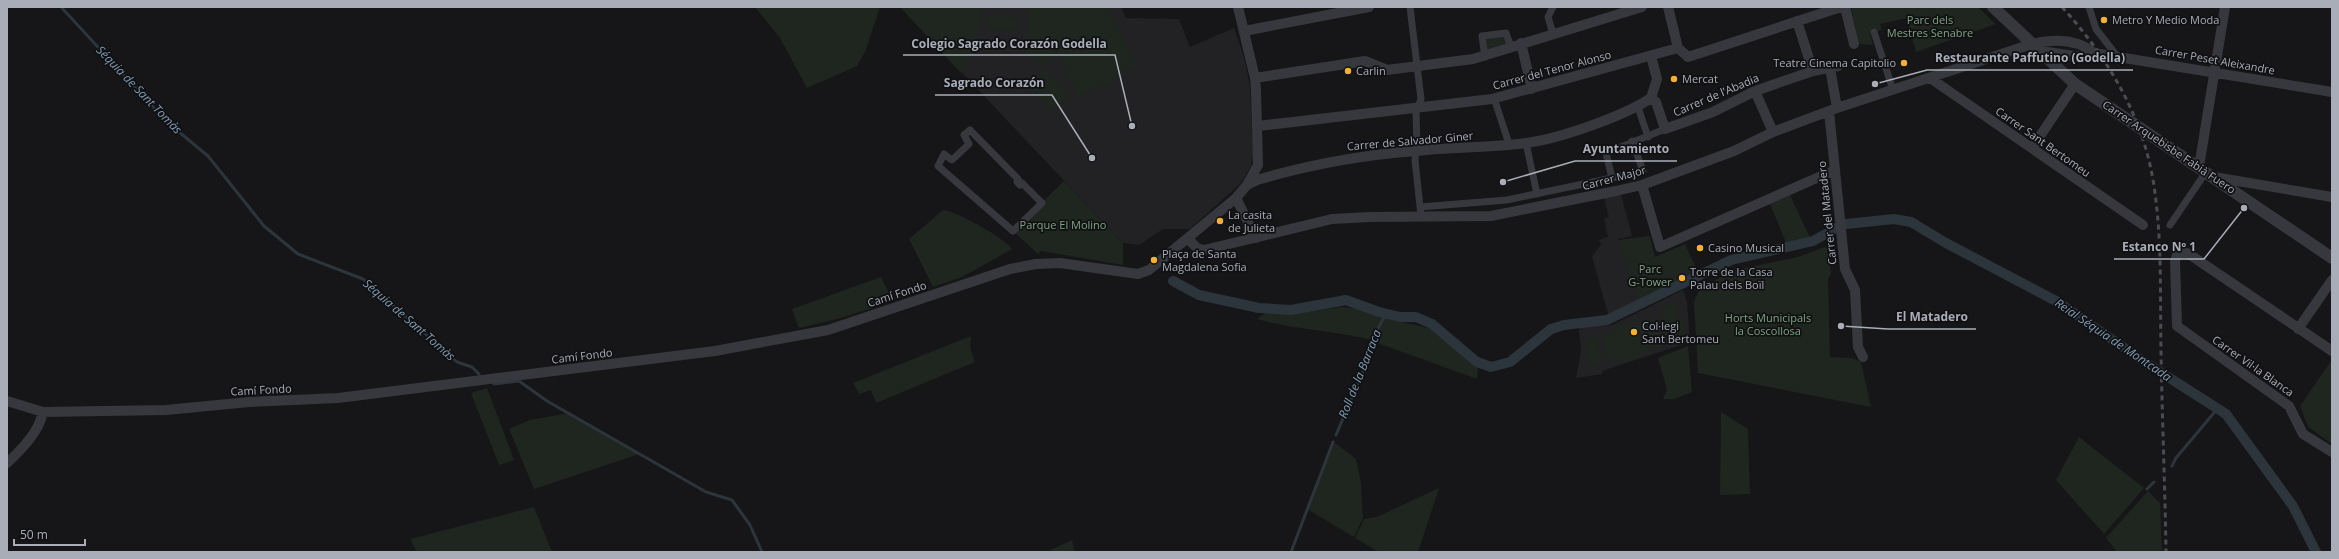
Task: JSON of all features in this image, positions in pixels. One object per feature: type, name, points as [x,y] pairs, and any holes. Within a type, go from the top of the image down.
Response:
[{"type":"street","points":[[1238,7],[1255,78],[1258,126],[1258,165],[1247,185]]},
{"type":"street","points":[[1244,31],[1369,7]]},
{"type":"street","points":[[1410,7],[1421,99],[1416,112],[1416,151],[1414,160],[1421,212],[1507,200],[1643,171],[1632,141]]},
{"type":"street","points":[[1553,7],[1548,17],[1553,34]]},
{"type":"street","points":[[1255,78],[1365,61],[1387,70],[1417,67],[1485,56],[1521,43],[1642,7]]},
{"type":"street","points":[[1668,7],[1678,48],[1688,57],[1840,7]]},
{"type":"street","points":[[1845,7],[1854,44]]},
{"type":"street","name":"Carrer Arquebisbe Fabià Fuero","points":[[1993,7],[2075,84],[2332,258]]},
{"type":"street","points":[[2089,7],[2096,29],[2117,56]]},
{"type":"street","points":[[2170,225],[2206,172],[2215,60],[2225,7]]},
{"type":"street","points":[[1797,20],[1813,71]]},
{"type":"street","points":[[1874,32],[1893,90]]},
{"type":"street","points":[[1485,56],[1482,36],[1506,33],[1511,47]]},
{"type":"street","points":[[1521,43],[1532,89]]},
{"type":"street","name":"Carrer del Tenor Alonso","points":[[1258,126],[1494,98],[1532,89],[1678,48]]},
{"type":"street","name":"Carrer Peset Aleixandre","points":[[2036,48],[2081,56],[2094,53],[2117,56],[2332,92]]},
{"type":"street","name":"Carrer Major","points":[[1188,239],[1197,248],[1204,250],[1332,219],[1421,212],[1491,216],[1585,199],[1642,185],[1734,151],[1773,132],[1833,110],[1930,78],[2036,48]]},
{"type":"street","points":[[1651,56],[1657,79],[1651,98],[1656,102],[1665,129]]},
{"type":"street","name":"Carrer de l'Abadia","points":[[1612,178],[1606,153],[1632,141],[1648,137],[1665,129],[1713,112],[1755,91],[1813,71],[1834,67]]},
{"type":"street","name":"Carrer del Matadero","points":[[1834,67],[1833,110],[1835,170],[1845,269],[1855,290],[1858,348],[1863,357]]},
{"type":"street","name":"Carrer Sant Bertomeu","points":[[1930,78],[2143,225]]},
{"type":"street","points":[[2032,148],[2075,84]]},
{"type":"street","points":[[1755,91],[1773,132]]},
{"type":"street","points":[[1494,98],[1509,144]]},
{"type":"street","name":"Carrer de Salvador Giner","points":[[1188,239],[1236,198],[1247,185],[1268,177],[1330,161],[1416,151],[1526,143],[1583,128],[1638,107],[1651,98]]},
{"type":"street","points":[[1638,107],[1648,137]]},
{"type":"street","points":[[970,130],[971,131],[1018,179],[1016,180],[1020,185],[1022,183],[1042,204],[1013,231],[938,166],[944,154],[952,160],[969,144],[964,135],[970,130]]},
{"type":"street","points":[[1526,143],[1537,194]]},
{"type":"street","points":[[1642,185],[1660,247],[1835,170]]},
{"type":"street","points":[[2206,172],[2332,197]]},
{"type":"street","points":[[1236,198],[1256,238]]},
{"type":"street","name":"Camí Fondo","points":[[7,400],[43,412],[166,410],[249,402],[338,398],[715,351],[828,330],[1010,269],[1036,264],[1060,263],[1138,274],[1149,270],[1188,239]]},
{"type":"street","name":"Carrer Vil·la Blanca","points":[[2298,329],[2189,254],[2180,252],[2175,261],[2177,326],[2188,336],[2289,406],[2303,434],[2332,452]]},
{"type":"street","points":[[2332,280],[2298,329],[2332,351]]},
{"type":"street","points":[[7,463],[30,438],[41,421],[43,412]]},
{"type":"shaded area","points":[[900,7],[1121,7],[1126,18],[1179,19],[1190,47],[1234,28],[1244,57],[1250,86],[1253,156],[1251,166],[1241,183],[1190,229],[1163,229],[1139,245],[1123,243]]},
{"type":"shaded area","name":"Col·legi Sant Bertomeu","points":[[1621,194],[1632,236],[1618,239],[1639,302],[1608,314],[1592,256],[1601,245],[1599,240],[1608,237],[1604,219],[1609,217],[1604,198]]},
{"type":"shaded area","name":"Col·legi Sant Bertomeu","points":[[1683,290],[1687,302],[1690,342],[1602,371],[1602,374],[1576,378],[1581,351],[1579,327],[1612,325]]},
{"type":"green space","points":[[755,7],[880,7],[865,52],[857,66],[807,88],[780,38]]},
{"type":"green space","points":[[900,7],[980,7],[979,31],[961,73]]},
{"type":"green space","points":[[1029,7],[1108,7],[1137,65],[1117,75],[1118,79],[1078,97],[1059,56],[1040,65],[1024,53]]},
{"type":"green space","name":"Parc dels Mestres Senabre","points":[[1851,7],[1978,7],[1996,24],[1916,52],[1907,18],[1880,24],[1882,30],[1870,33],[1873,45],[1859,44]]},
{"type":"green space","points":[[989,14],[1017,17],[1016,32],[988,30]]},
{"type":"green space","points":[[1506,36],[1509,46],[1483,55],[1481,37]]},
{"type":"green space","points":[[1045,68],[1069,96],[1051,110],[1028,83]]},
{"type":"green space","name":"Parque El Molino","points":[[1064,181],[1123,243],[1123,265],[1041,251],[1038,254],[1013,231]]},
{"type":"green space","points":[[1790,195],[1811,240],[1787,245],[1770,204]]},
{"type":"green space","points":[[943,210],[958,215],[991,232],[1008,244],[1012,249],[962,277],[933,287],[909,239]]},
{"type":"green space","name":"Parc G-Tower","points":[[1650,236],[1655,257],[1685,244],[1698,272],[1639,303],[1618,240]]},
{"type":"green space","name":"Horts Municipals la Coscollosa","points":[[1825,247],[1827,249],[1831,273],[1828,280],[1830,357],[1853,358],[1861,362],[1871,407],[1698,373],[1694,302],[1700,288],[1735,270],[1798,257]]},
{"type":"green space","points":[[881,277],[893,301],[841,318],[800,328],[798,326],[792,309]]},
{"type":"green space","points":[[1675,303],[1686,336],[1670,340],[1660,308]]},
{"type":"green space","points":[[1341,307],[1354,308],[1383,318],[1371,340],[1343,334],[1285,326],[1257,319],[1267,312],[1292,314]]},
{"type":"green space","points":[[1385,318],[1432,329],[1478,368],[1477,379],[1372,341]]},
{"type":"green space","points":[[1655,318],[1664,345],[1642,352],[1643,356],[1623,363],[1622,359],[1610,363],[1601,336],[1613,332],[1612,328],[1632,321],[1634,325]]},
{"type":"green space","points":[[971,336],[970,347],[975,362],[876,403],[871,390],[859,394],[853,383]]},
{"type":"green space","points":[[1596,337],[1603,361],[1590,365],[1584,341]]},
{"type":"green space","points":[[1688,346],[1692,392],[1674,399],[1663,399],[1667,390],[1658,358]]},
{"type":"green space","points":[[2331,361],[2332,444],[2308,427],[2300,406]]},
{"type":"green space","points":[[487,388],[514,460],[499,465],[471,393]]},
{"type":"green space","points":[[1721,412],[1748,429],[1750,494],[1720,495]]},
{"type":"green space","points":[[569,413],[639,454],[534,489],[509,429],[530,420]]},
{"type":"green space","points":[[2079,437],[2144,488],[2104,534],[2056,480]]},
{"type":"green space","points":[[1334,442],[1356,459],[1361,483],[1363,518],[1354,537],[1307,509]]},
{"type":"green space","points":[[1439,488],[1418,552],[1379,552],[1355,538],[1364,519],[1377,517]]},
{"type":"green space","points":[[2148,491],[2160,503],[2162,552],[2117,552],[2106,538]]},
{"type":"green space","points":[[534,507],[552,552],[417,552],[410,539]]},
{"type":"green space","points":[[1072,540],[1075,552],[1046,552]]},
{"type":"waterway","name":"Séquia de Sant Tomàs","points":[[61,7],[167,122],[208,156],[264,226],[298,254],[363,279],[457,362],[472,367],[479,374]]},
{"type":"waterway","name":"Reial Séquia de Montcada","points":[[1846,224],[1894,219],[1911,222],[1946,243],[2058,302],[2143,361],[2226,414],[2293,506],[2316,552]]},
{"type":"waterway","name":"Reial Séquia de Montcada","points":[[1173,281],[1199,295],[1259,308],[1291,310],[1346,300],[1379,312],[1400,317],[1416,317],[1432,324],[1477,362],[1491,367],[1510,362],[1551,329],[1564,325],[1607,320],[1731,260],[1813,241],[1838,227]]},
{"type":"waterway","name":"Roll de la Barraca","points":[[1336,435],[1375,343],[1371,341],[1386,314]]},
{"type":"waterway","name":"Séquia de Sant Tomàs","points":[[494,384],[519,381],[547,401],[706,492],[732,500],[750,525],[762,552]]},
{"type":"waterway","points":[[2172,466],[2176,458],[2218,408]]},
{"type":"waterway","name":"Roll de la Barraca","points":[[1291,552],[1333,442]]},
{"type":"waterway","points":[[2147,489],[2154,482]]},
{"type":"railway","points":[[2062,7],[2096,48],[2123,93],[2134,116],[2143,141],[2155,193],[2160,251],[2161,375],[2166,552]]},
{"type":"place","name":"Metro Y Medio Moda","points":[[2104,20]]},
{"type":"place","name":"Teatre Cinema Capitolio","points":[[1904,63]]},
{"type":"place","name":"Carlin","points":[[1348,71]]},
{"type":"place","name":"Mercat","points":[[1674,79]]},
{"type":"place","name":"Restaurante Paffutino (Godella)","points":[[1875,84]]},
{"type":"place","name":"Colegio Sagrado Corazón Godella","points":[[1132,126]]},
{"type":"place","name":"Sagrado Corazón","points":[[1092,158]]},
{"type":"place","name":"Ayuntamiento","points":[[1503,182]]},
{"type":"place","name":"Estanco Nº 1","points":[[2244,208]]},
{"type":"place","name":"La casita de Julieta","points":[[1220,221]]},
{"type":"place","name":"Casino Musical","points":[[1700,248]]},
{"type":"place","name":"Plaça de Santa Magdalena Sofia","points":[[1154,260]]},
{"type":"place","name":"Torre de la Casa Palau dels Boïl","points":[[1682,278]]},
{"type":"place","name":"El Matadero","points":[[1841,326]]},
{"type":"place","name":"Col·legi Sant Bertomeu","points":[[1634,332]]}]
